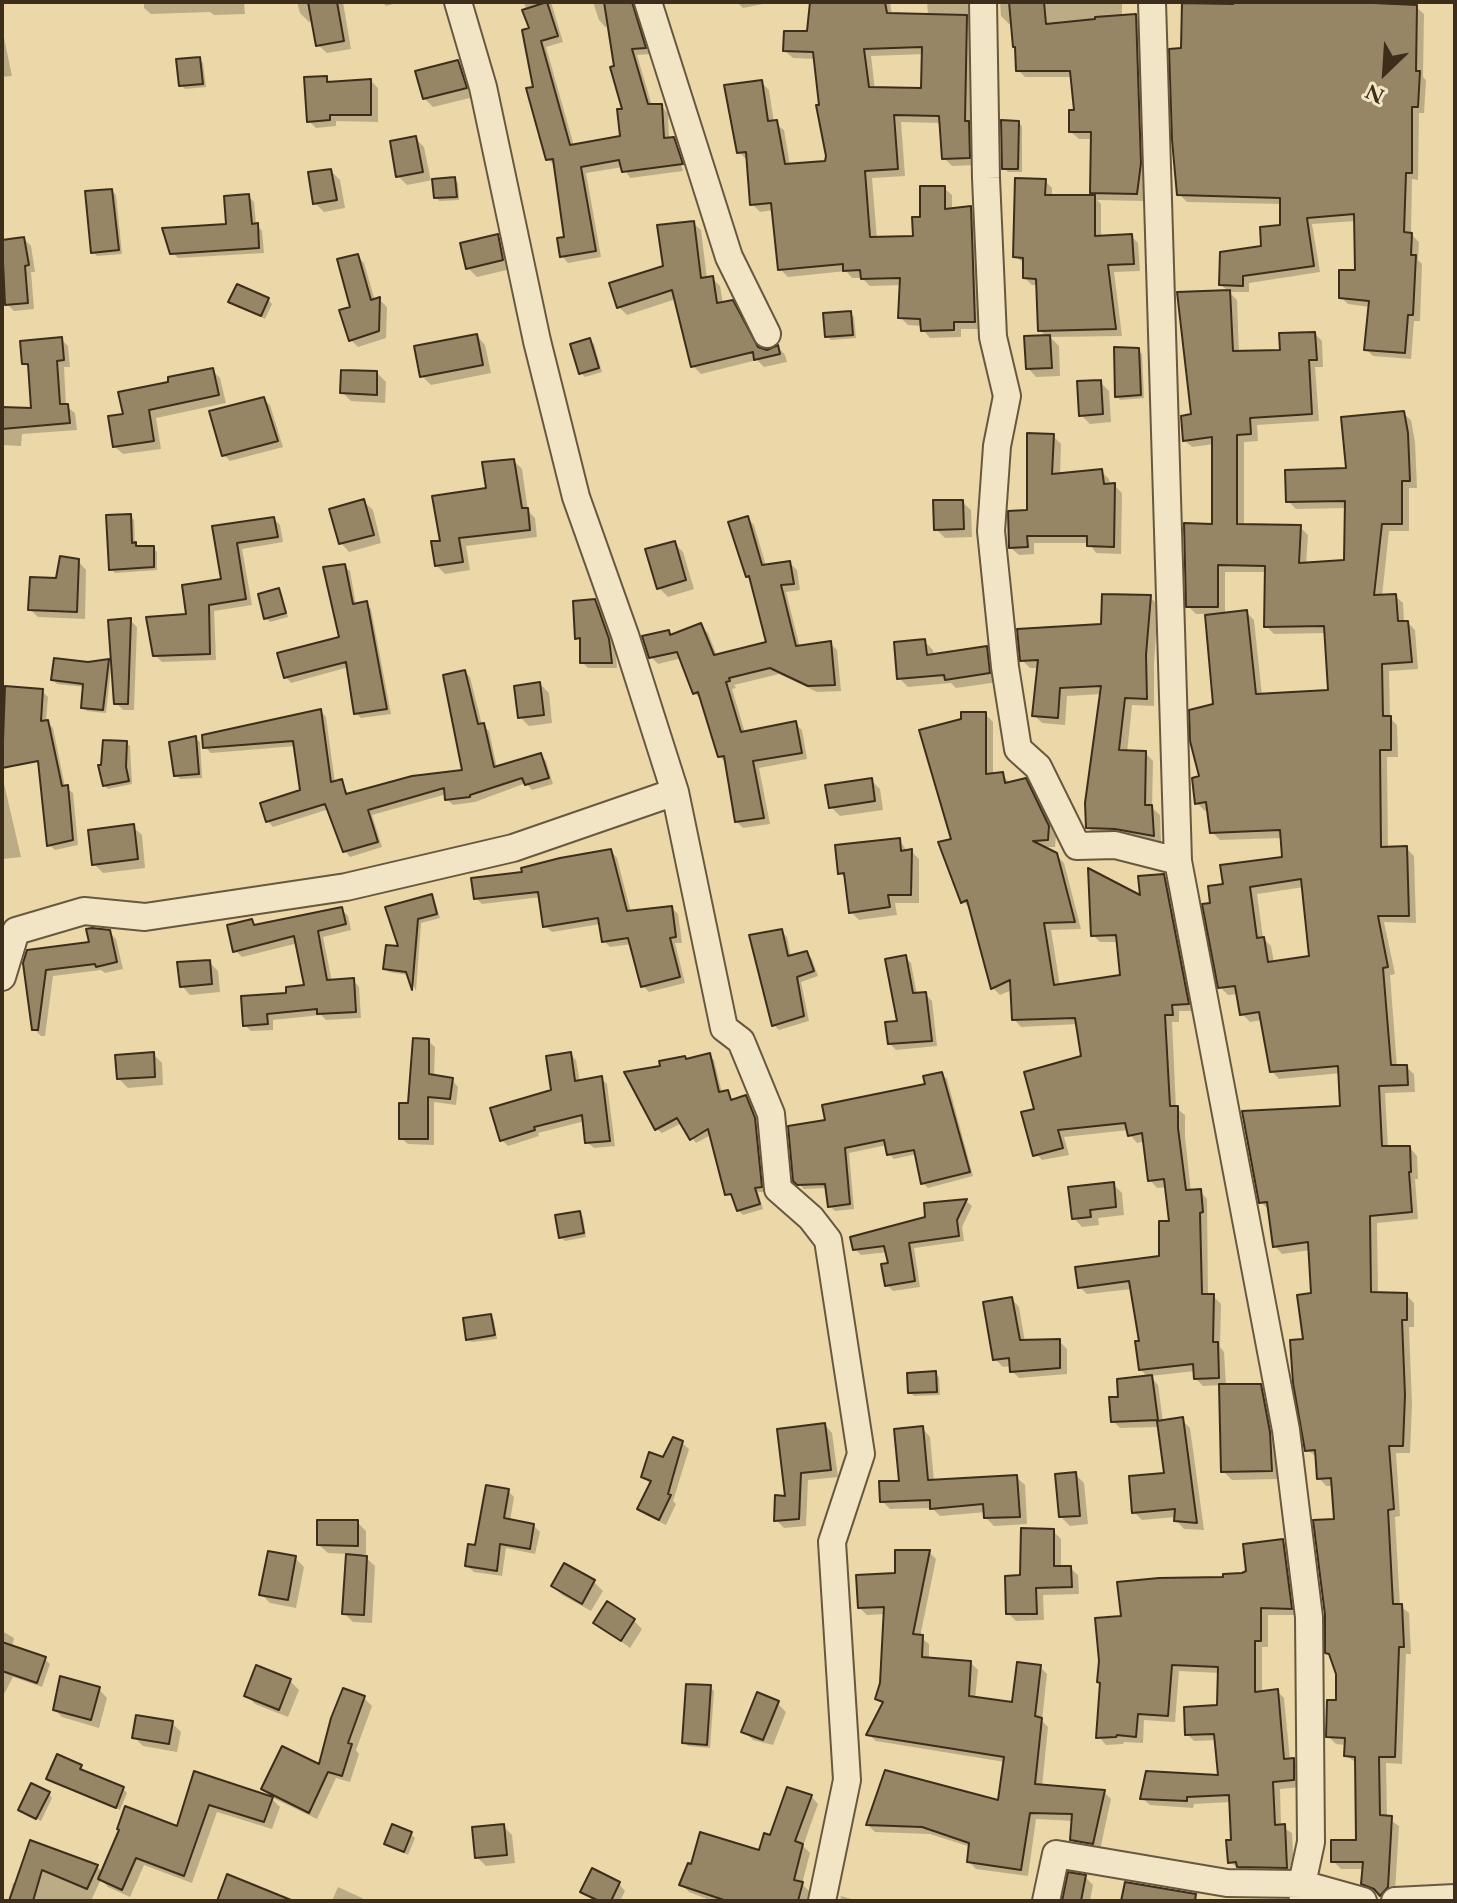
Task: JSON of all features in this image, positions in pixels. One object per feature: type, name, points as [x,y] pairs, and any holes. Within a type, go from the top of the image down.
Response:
[{"type":"street","points":[[458,2],[483,87],[537,341],[576,497],[625,635],[675,792],[724,1028],[741,1041],[771,1114],[778,1189],[811,1218],[828,1240],[861,1454],[832,1542],[847,1780],[822,1901]]},
{"type":"street","points":[[648,2],[729,257],[767,334]]},
{"type":"street","points":[[983,2],[993,337],[1007,396],[997,446],[991,531],[1005,667],[1018,749],[1038,767],[1077,846],[1115,845],[1178,861]]},
{"type":"street","points":[[1152,2],[1178,861],[1286,1430],[1309,1617],[1311,1842],[1303,1892]]},
{"type":"street","points":[[2,977],[16,931],[84,911],[145,917],[346,887],[513,848],[675,792]]},
{"type":"street","points":[[1046,1901],[1056,1854],[1227,1883],[1363,1901]]},
{"type":"street","points":[[1395,1901],[1455,1898]]},
{"type":"building","points":[[308,2],[337,2],[344,41],[316,46]]},
{"type":"building","points":[[547,2],[558,36],[541,41],[570,145],[620,136],[617,109],[622,109],[610,67],[614,66],[604,2],[632,2],[646,48],[632,49],[648,104],[662,104],[664,138],[674,137],[683,164],[622,172],[619,160],[581,167],[596,251],[560,257],[557,238],[564,237],[553,159],[546,160],[526,88],[533,87],[522,30],[529,28],[522,10]]},
{"type":"building","points":[[810,2],[885,2],[887,13],[967,15],[965,121],[969,121],[970,158],[942,159],[939,116],[894,115],[898,169],[865,171],[870,237],[913,236],[912,217],[920,217],[920,186],[945,186],[945,209],[971,206],[975,322],[954,322],[954,330],[921,331],[920,319],[898,318],[900,278],[861,279],[860,270],[843,271],[843,264],[778,270],[771,203],[750,205],[746,152],[737,153],[724,85],[762,80],[768,121],[777,120],[785,164],[825,161],[816,105],[819,105],[813,52],[783,51],[784,31],[807,31]],"holes":[[[922,47],[921,88],[869,87],[864,49]]]},
{"type":"building","points":[[1009,2],[1044,2],[1046,24],[1136,14],[1141,163],[1137,194],[1090,193],[1091,132],[1069,132],[1069,110],[1074,110],[1070,71],[1016,71]]},
{"type":"building","points":[[1182,3],[1417,5],[1418,107],[1412,107],[1412,173],[1406,173],[1404,232],[1412,233],[1411,255],[1416,255],[1413,315],[1408,315],[1405,353],[1364,350],[1369,301],[1339,298],[1339,270],[1355,270],[1354,214],[1307,218],[1314,266],[1243,276],[1243,286],[1219,285],[1220,252],[1261,246],[1260,227],[1280,225],[1280,198],[1177,195],[1169,49],[1181,48]]},
{"type":"building","points":[[200,57],[203,84],[179,86],[176,59]]},
{"type":"building","points":[[458,60],[467,88],[423,99],[415,71]]},
{"type":"building","points":[[327,76],[327,82],[371,79],[371,115],[330,115],[330,120],[307,122],[304,77]]},
{"type":"building","points":[[1001,120],[1019,121],[1018,169],[1002,169]]},
{"type":"building","points":[[416,136],[423,172],[396,177],[390,141]]},
{"type":"building","points":[[331,169],[337,200],[313,204],[308,172]]},
{"type":"building","points":[[455,177],[457,197],[434,198],[432,179]]},
{"type":"building","points":[[1015,178],[1046,179],[1045,195],[1095,195],[1095,236],[1132,234],[1134,264],[1108,265],[1116,329],[1038,331],[1036,279],[1023,278],[1023,258],[1013,257]]},
{"type":"building","points":[[112,189],[119,250],[91,253],[85,191]]},
{"type":"building","points":[[249,194],[252,224],[258,223],[259,248],[170,254],[162,228],[226,224],[224,196]]},
{"type":"building","points":[[694,221],[701,278],[713,276],[717,303],[733,300],[758,347],[767,350],[778,345],[780,354],[754,360],[753,352],[691,367],[672,290],[617,308],[609,283],[663,266],[657,225]]},
{"type":"building","points":[[498,234],[503,260],[466,269],[460,243]]},
{"type":"building","points":[[24,237],[29,265],[25,266],[28,303],[5,305],[2,240]]},
{"type":"building","points":[[358,254],[371,300],[380,297],[379,331],[349,341],[339,310],[350,307],[337,259]]},
{"type":"building","points":[[237,284],[269,298],[261,316],[228,302]]},
{"type":"building","points":[[1230,290],[1233,351],[1280,350],[1279,333],[1315,332],[1317,360],[1309,360],[1312,414],[1250,418],[1251,434],[1237,435],[1237,524],[1301,525],[1299,563],[1344,560],[1345,501],[1286,502],[1285,470],[1346,468],[1341,417],[1404,411],[1408,433],[1410,481],[1402,481],[1402,524],[1382,524],[1374,595],[1396,594],[1398,621],[1408,621],[1412,662],[1382,664],[1383,716],[1391,716],[1391,750],[1380,750],[1381,847],[1407,846],[1409,916],[1378,916],[1388,967],[1383,968],[1391,1065],[1407,1065],[1408,1085],[1379,1086],[1382,1146],[1410,1146],[1412,1212],[1370,1216],[1371,1292],[1407,1293],[1407,1320],[1402,1320],[1405,1395],[1403,1446],[1389,1446],[1394,1509],[1388,1510],[1393,1604],[1402,1604],[1404,1647],[1399,1647],[1395,1757],[1379,1757],[1380,1815],[1392,1816],[1388,1887],[1380,1896],[1374,1889],[1361,1884],[1363,1862],[1331,1862],[1331,1840],[1356,1840],[1355,1757],[1344,1756],[1345,1738],[1326,1737],[1327,1700],[1336,1700],[1336,1674],[1329,1654],[1325,1653],[1325,1615],[1313,1520],[1334,1519],[1331,1478],[1317,1479],[1315,1450],[1305,1451],[1293,1383],[1290,1340],[1303,1339],[1297,1295],[1311,1293],[1308,1242],[1273,1247],[1267,1202],[1259,1203],[1242,1111],[1340,1106],[1338,1066],[1270,1072],[1259,1012],[1240,1015],[1235,986],[1218,988],[1202,904],[1210,903],[1208,886],[1223,884],[1220,865],[1282,857],[1280,830],[1210,833],[1206,802],[1195,804],[1192,778],[1199,776],[1190,741],[1189,710],[1213,704],[1205,615],[1247,610],[1256,694],[1328,690],[1324,626],[1264,627],[1265,566],[1218,565],[1218,607],[1186,607],[1184,523],[1212,524],[1212,437],[1183,441],[1181,416],[1191,414],[1177,292]],"holes":[[[1301,879],[1309,956],[1268,962],[1264,937],[1257,938],[1250,887]]]},
{"type":"building","points":[[851,311],[853,335],[825,337],[823,313]]},
{"type":"building","points":[[477,334],[483,365],[420,377],[414,346]]},
{"type":"building","points":[[1050,335],[1052,368],[1026,369],[1024,336]]},
{"type":"building","points":[[62,337],[64,360],[57,361],[60,404],[68,404],[70,423],[2,429],[2,407],[31,408],[28,364],[22,364],[20,341]]},
{"type":"building","points":[[590,338],[599,368],[579,374],[570,344]]},
{"type":"building","points":[[1114,347],[1139,348],[1141,395],[1115,397]]},
{"type":"building","points":[[213,368],[219,395],[149,410],[154,441],[113,447],[108,416],[123,414],[118,392],[168,382],[168,377]]},
{"type":"building","points":[[341,370],[377,371],[377,395],[340,393]]},
{"type":"building","points":[[1101,380],[1103,414],[1079,416],[1077,381]]},
{"type":"building","points":[[264,397],[278,441],[222,456],[209,411]]},
{"type":"building","points":[[1027,433],[1054,434],[1052,474],[1102,469],[1104,484],[1115,483],[1114,547],[1087,546],[1087,536],[1027,536],[1028,547],[1009,548],[1008,511],[1027,510]]},
{"type":"building","points":[[514,459],[522,508],[528,508],[530,530],[459,538],[463,562],[435,566],[431,541],[440,541],[432,496],[486,488],[482,462]]},
{"type":"building","points":[[364,499],[374,535],[339,544],[329,509]]},
{"type":"building","points":[[933,500],[963,500],[964,529],[934,530]]},
{"type":"building","points":[[131,514],[132,543],[136,542],[136,546],[154,546],[154,567],[109,570],[106,515]]},
{"type":"building","points":[[748,516],[762,565],[790,561],[794,584],[781,585],[796,646],[831,641],[835,685],[808,686],[770,668],[729,678],[730,681],[726,682],[741,732],[796,721],[802,753],[753,761],[764,818],[735,822],[724,756],[718,757],[698,692],[693,694],[677,652],[649,658],[642,636],[669,630],[670,635],[701,623],[714,655],[766,642],[749,576],[746,577],[728,522]]},
{"type":"building","points":[[274,517],[278,537],[237,543],[246,599],[209,605],[210,654],[153,656],[146,617],[186,614],[182,585],[221,579],[212,526]]},
{"type":"building","points":[[675,541],[686,580],[657,589],[645,549]]},
{"type":"building","points":[[60,556],[79,559],[77,612],[28,610],[30,577],[56,578]]},
{"type":"building","points":[[345,564],[353,604],[367,601],[387,709],[354,714],[346,662],[284,678],[277,653],[339,637],[323,567]]},
{"type":"building","points":[[279,588],[286,613],[264,619],[258,594]]},
{"type":"building","points":[[1102,594],[1151,595],[1146,655],[1147,699],[1125,698],[1119,750],[1146,751],[1145,805],[1152,805],[1154,836],[1086,828],[1085,803],[1101,686],[1060,688],[1058,718],[1032,716],[1038,660],[1020,661],[1017,629],[1101,624]]},
{"type":"building","points":[[595,599],[609,639],[612,663],[580,663],[580,638],[575,639],[573,601]]},
{"type":"building","points":[[131,618],[128,704],[114,704],[108,620]]},
{"type":"building","points":[[925,639],[927,655],[987,646],[990,673],[945,680],[944,675],[897,679],[894,642]]},
{"type":"building","points":[[54,658],[88,662],[109,659],[103,710],[81,708],[83,684],[51,680]]},
{"type":"building","points":[[465,670],[478,724],[484,723],[494,767],[541,753],[549,778],[525,785],[522,778],[470,797],[445,800],[444,788],[368,810],[378,842],[343,852],[325,804],[266,822],[260,803],[300,790],[293,741],[203,748],[202,735],[321,709],[331,782],[342,779],[346,794],[412,776],[462,770],[443,675]]},
{"type":"building","points":[[540,682],[544,715],[518,718],[514,686]]},
{"type":"building","points":[[5,686],[43,689],[41,721],[48,720],[62,786],[68,785],[73,840],[47,846],[38,761],[2,768]]},
{"type":"building","points":[[961,712],[986,712],[986,774],[1003,772],[1005,783],[1026,778],[1049,826],[1048,840],[1033,841],[1057,853],[1075,922],[1044,923],[1054,985],[1120,975],[1116,935],[1091,936],[1088,868],[1140,895],[1138,876],[1164,874],[1189,1004],[1172,1005],[1173,1015],[1165,1015],[1170,1106],[1178,1106],[1186,1190],[1201,1189],[1202,1294],[1214,1294],[1213,1342],[1218,1342],[1219,1378],[1194,1379],[1193,1364],[1139,1370],[1135,1341],[1139,1341],[1129,1281],[1078,1288],[1075,1267],[1159,1256],[1159,1221],[1169,1221],[1164,1179],[1148,1181],[1142,1133],[1128,1136],[1125,1123],[1058,1130],[1063,1148],[1033,1156],[1021,1112],[1034,1109],[1024,1072],[1081,1056],[1075,1018],[1012,1020],[1010,980],[991,989],[967,900],[961,903],[938,842],[951,839],[919,730],[961,719]]},
{"type":"building","points":[[196,736],[199,774],[174,776],[169,742]]},
{"type":"building","points":[[103,740],[127,741],[129,781],[103,786],[98,765],[101,765]]},
{"type":"building","points":[[872,778],[875,801],[829,808],[825,785]]},
{"type":"building","points":[[134,824],[138,859],[92,865],[88,830]]},
{"type":"building","points":[[900,838],[901,851],[912,849],[911,895],[888,895],[890,907],[849,913],[844,873],[838,874],[835,845]]},
{"type":"building","points":[[611,849],[627,911],[672,906],[676,937],[670,938],[680,977],[641,987],[628,938],[602,942],[598,918],[543,927],[538,892],[474,899],[471,878],[522,872],[521,868]]},
{"type":"building","points":[[432,894],[437,914],[418,919],[412,990],[406,972],[383,969],[386,945],[398,946],[385,907]]},
{"type":"building","points":[[342,907],[346,924],[318,931],[327,980],[354,978],[356,1012],[317,1014],[317,1009],[267,1014],[268,1024],[243,1026],[241,996],[286,993],[286,987],[304,985],[294,936],[233,952],[227,925],[252,919],[254,925]]},
{"type":"building","points":[[86,929],[110,930],[117,962],[96,967],[95,964],[46,970],[38,1030],[32,1030],[23,963],[27,950],[89,942]]},
{"type":"building","points":[[782,929],[788,956],[807,951],[814,971],[797,977],[804,1016],[772,1026],[749,935]]},
{"type":"building","points":[[906,955],[913,993],[926,992],[932,1041],[888,1044],[885,1022],[897,1021],[885,959]]},
{"type":"building","points":[[210,960],[212,984],[180,987],[177,962]]},
{"type":"building","points":[[413,1038],[429,1039],[429,1074],[453,1078],[450,1099],[428,1097],[428,1139],[399,1139],[399,1103],[408,1103]]},
{"type":"building","points":[[154,1052],[155,1077],[117,1079],[115,1055]]},
{"type":"building","points":[[571,1052],[575,1081],[602,1076],[610,1141],[585,1143],[582,1115],[534,1127],[535,1130],[500,1141],[490,1108],[551,1090],[546,1056]]},
{"type":"building","points":[[710,1053],[719,1092],[728,1090],[731,1100],[746,1095],[755,1118],[762,1187],[755,1188],[760,1204],[737,1211],[731,1194],[725,1195],[708,1129],[690,1140],[677,1118],[655,1130],[624,1072],[660,1066],[659,1061]]},
{"type":"building","points":[[942,1072],[970,1172],[921,1184],[914,1150],[887,1155],[884,1140],[845,1148],[850,1204],[828,1207],[825,1184],[797,1185],[793,1181],[788,1126],[825,1120],[822,1105],[925,1084],[923,1076]]},
{"type":"building","points":[[1114,1182],[1116,1207],[1090,1210],[1091,1217],[1072,1219],[1068,1187]]},
{"type":"building","points":[[967,1199],[957,1220],[959,1236],[909,1243],[915,1281],[885,1286],[881,1264],[888,1263],[884,1246],[853,1250],[850,1237],[925,1217],[924,1203]]},
{"type":"building","points":[[580,1211],[584,1233],[559,1238],[555,1215]]},
{"type":"building","points":[[1012,1297],[1020,1340],[1060,1339],[1060,1368],[1010,1372],[1009,1358],[993,1360],[983,1302]]},
{"type":"building","points":[[491,1314],[495,1335],[466,1340],[463,1318]]},
{"type":"building","points":[[936,1371],[937,1392],[908,1393],[907,1373]]},
{"type":"building","points":[[1152,1375],[1158,1420],[1111,1422],[1109,1397],[1118,1397],[1117,1379]]},
{"type":"building","points":[[1219,1384],[1261,1384],[1270,1432],[1272,1471],[1221,1472]]},
{"type":"building","points":[[1183,1417],[1197,1523],[1174,1521],[1175,1509],[1132,1513],[1129,1476],[1164,1473],[1157,1421]]},
{"type":"building","points":[[825,1423],[831,1470],[801,1473],[799,1519],[774,1521],[775,1495],[785,1496],[777,1429]]},
{"type":"building","points":[[923,1426],[928,1480],[1017,1475],[1020,1517],[984,1518],[983,1504],[930,1509],[930,1500],[880,1502],[879,1481],[899,1481],[894,1429]]},
{"type":"building","points":[[673,1437],[683,1441],[668,1494],[671,1495],[659,1520],[637,1509],[651,1481],[641,1477],[649,1452],[663,1457]]},
{"type":"building","points":[[1076,1472],[1080,1516],[1059,1517],[1055,1474]]},
{"type":"building","points":[[486,1485],[509,1489],[504,1518],[534,1524],[530,1549],[500,1544],[497,1571],[465,1566],[468,1544],[475,1545]]},
{"type":"building","points":[[317,1520],[358,1520],[358,1546],[317,1545]]},
{"type":"building","points":[[1021,1528],[1054,1529],[1054,1566],[1071,1566],[1072,1587],[1036,1588],[1037,1614],[1006,1614],[1005,1576],[1020,1575]]},
{"type":"building","points":[[1283,1539],[1292,1609],[1261,1608],[1261,1641],[1255,1641],[1255,1692],[1278,1689],[1284,1759],[1294,1758],[1294,1780],[1273,1782],[1275,1825],[1285,1824],[1287,1868],[1237,1867],[1236,1862],[1228,1863],[1226,1840],[1231,1840],[1229,1795],[1187,1797],[1187,1801],[1140,1799],[1146,1771],[1218,1775],[1214,1734],[1185,1735],[1184,1707],[1217,1705],[1218,1667],[1172,1665],[1168,1716],[1138,1714],[1136,1737],[1117,1735],[1096,1738],[1100,1683],[1097,1682],[1099,1661],[1095,1618],[1121,1616],[1117,1582],[1223,1577],[1223,1574],[1242,1573],[1246,1571],[1243,1544]]},
{"type":"building","points":[[895,1550],[930,1550],[913,1634],[923,1635],[922,1657],[971,1661],[969,1696],[1012,1702],[1017,1662],[1041,1665],[1035,1716],[1042,1718],[1035,1784],[1105,1790],[1093,1844],[1070,1840],[1072,1814],[1030,1813],[1021,1870],[967,1862],[969,1843],[922,1827],[866,1825],[885,1770],[998,1800],[1004,1757],[866,1735],[883,1702],[875,1699],[880,1683],[884,1607],[858,1608],[856,1575],[895,1573]]},
{"type":"building","points":[[268,1551],[296,1556],[288,1600],[259,1595]]},
{"type":"building","points":[[346,1554],[367,1556],[364,1615],[342,1614]]},
{"type":"building","points":[[564,1563],[595,1580],[582,1604],[551,1586]]},
{"type":"building","points":[[607,1601],[635,1619],[621,1641],[593,1623]]},
{"type":"building","points":[[2,1642],[46,1657],[37,1683],[2,1671]]},
{"type":"building","points":[[256,1665],[291,1679],[279,1710],[244,1696]]},
{"type":"building","points":[[60,1676],[100,1687],[91,1720],[53,1710]]},
{"type":"building","points":[[686,1684],[711,1685],[707,1745],[682,1743]]},
{"type":"building","points":[[343,1688],[365,1696],[348,1743],[352,1744],[342,1776],[328,1772],[309,1813],[261,1789],[282,1746],[319,1764],[331,1718]]},
{"type":"building","points":[[757,1692],[779,1701],[763,1740],[741,1732]]},
{"type":"building","points":[[136,1715],[173,1721],[169,1744],[132,1738]]},
{"type":"building","points":[[57,1754],[82,1765],[80,1769],[124,1787],[116,1808],[46,1779]]},
{"type":"building","points":[[194,1771],[273,1797],[264,1822],[209,1805],[184,1876],[136,1858],[122,1890],[98,1879],[119,1830],[125,1806],[177,1826]]},
{"type":"building","points":[[31,1783],[50,1792],[36,1819],[18,1810]]},
{"type":"building","points":[[787,1787],[812,1795],[795,1841],[803,1844],[794,1880],[803,1882],[798,1901],[727,1901],[679,1885],[688,1863],[691,1864],[700,1832],[759,1850],[764,1833],[770,1835]]},
{"type":"building","points":[[392,1824],[412,1832],[404,1852],[384,1844]]},
{"type":"building","points":[[504,1824],[507,1855],[475,1858],[472,1827]]},
{"type":"building","points":[[30,1840],[98,1865],[87,1889],[42,1870],[33,1901],[9,1901]]},
{"type":"building","points":[[592,1868],[620,1882],[611,1901],[599,1901],[580,1892]]},
{"type":"building","points":[[1068,1872],[1086,1875],[1081,1901],[1062,1901]]},
{"type":"building","points":[[227,1874],[291,1900],[217,1901]]},
{"type":"building","points":[[1125,1882],[1196,1894],[1195,1901],[1121,1901]]}]
